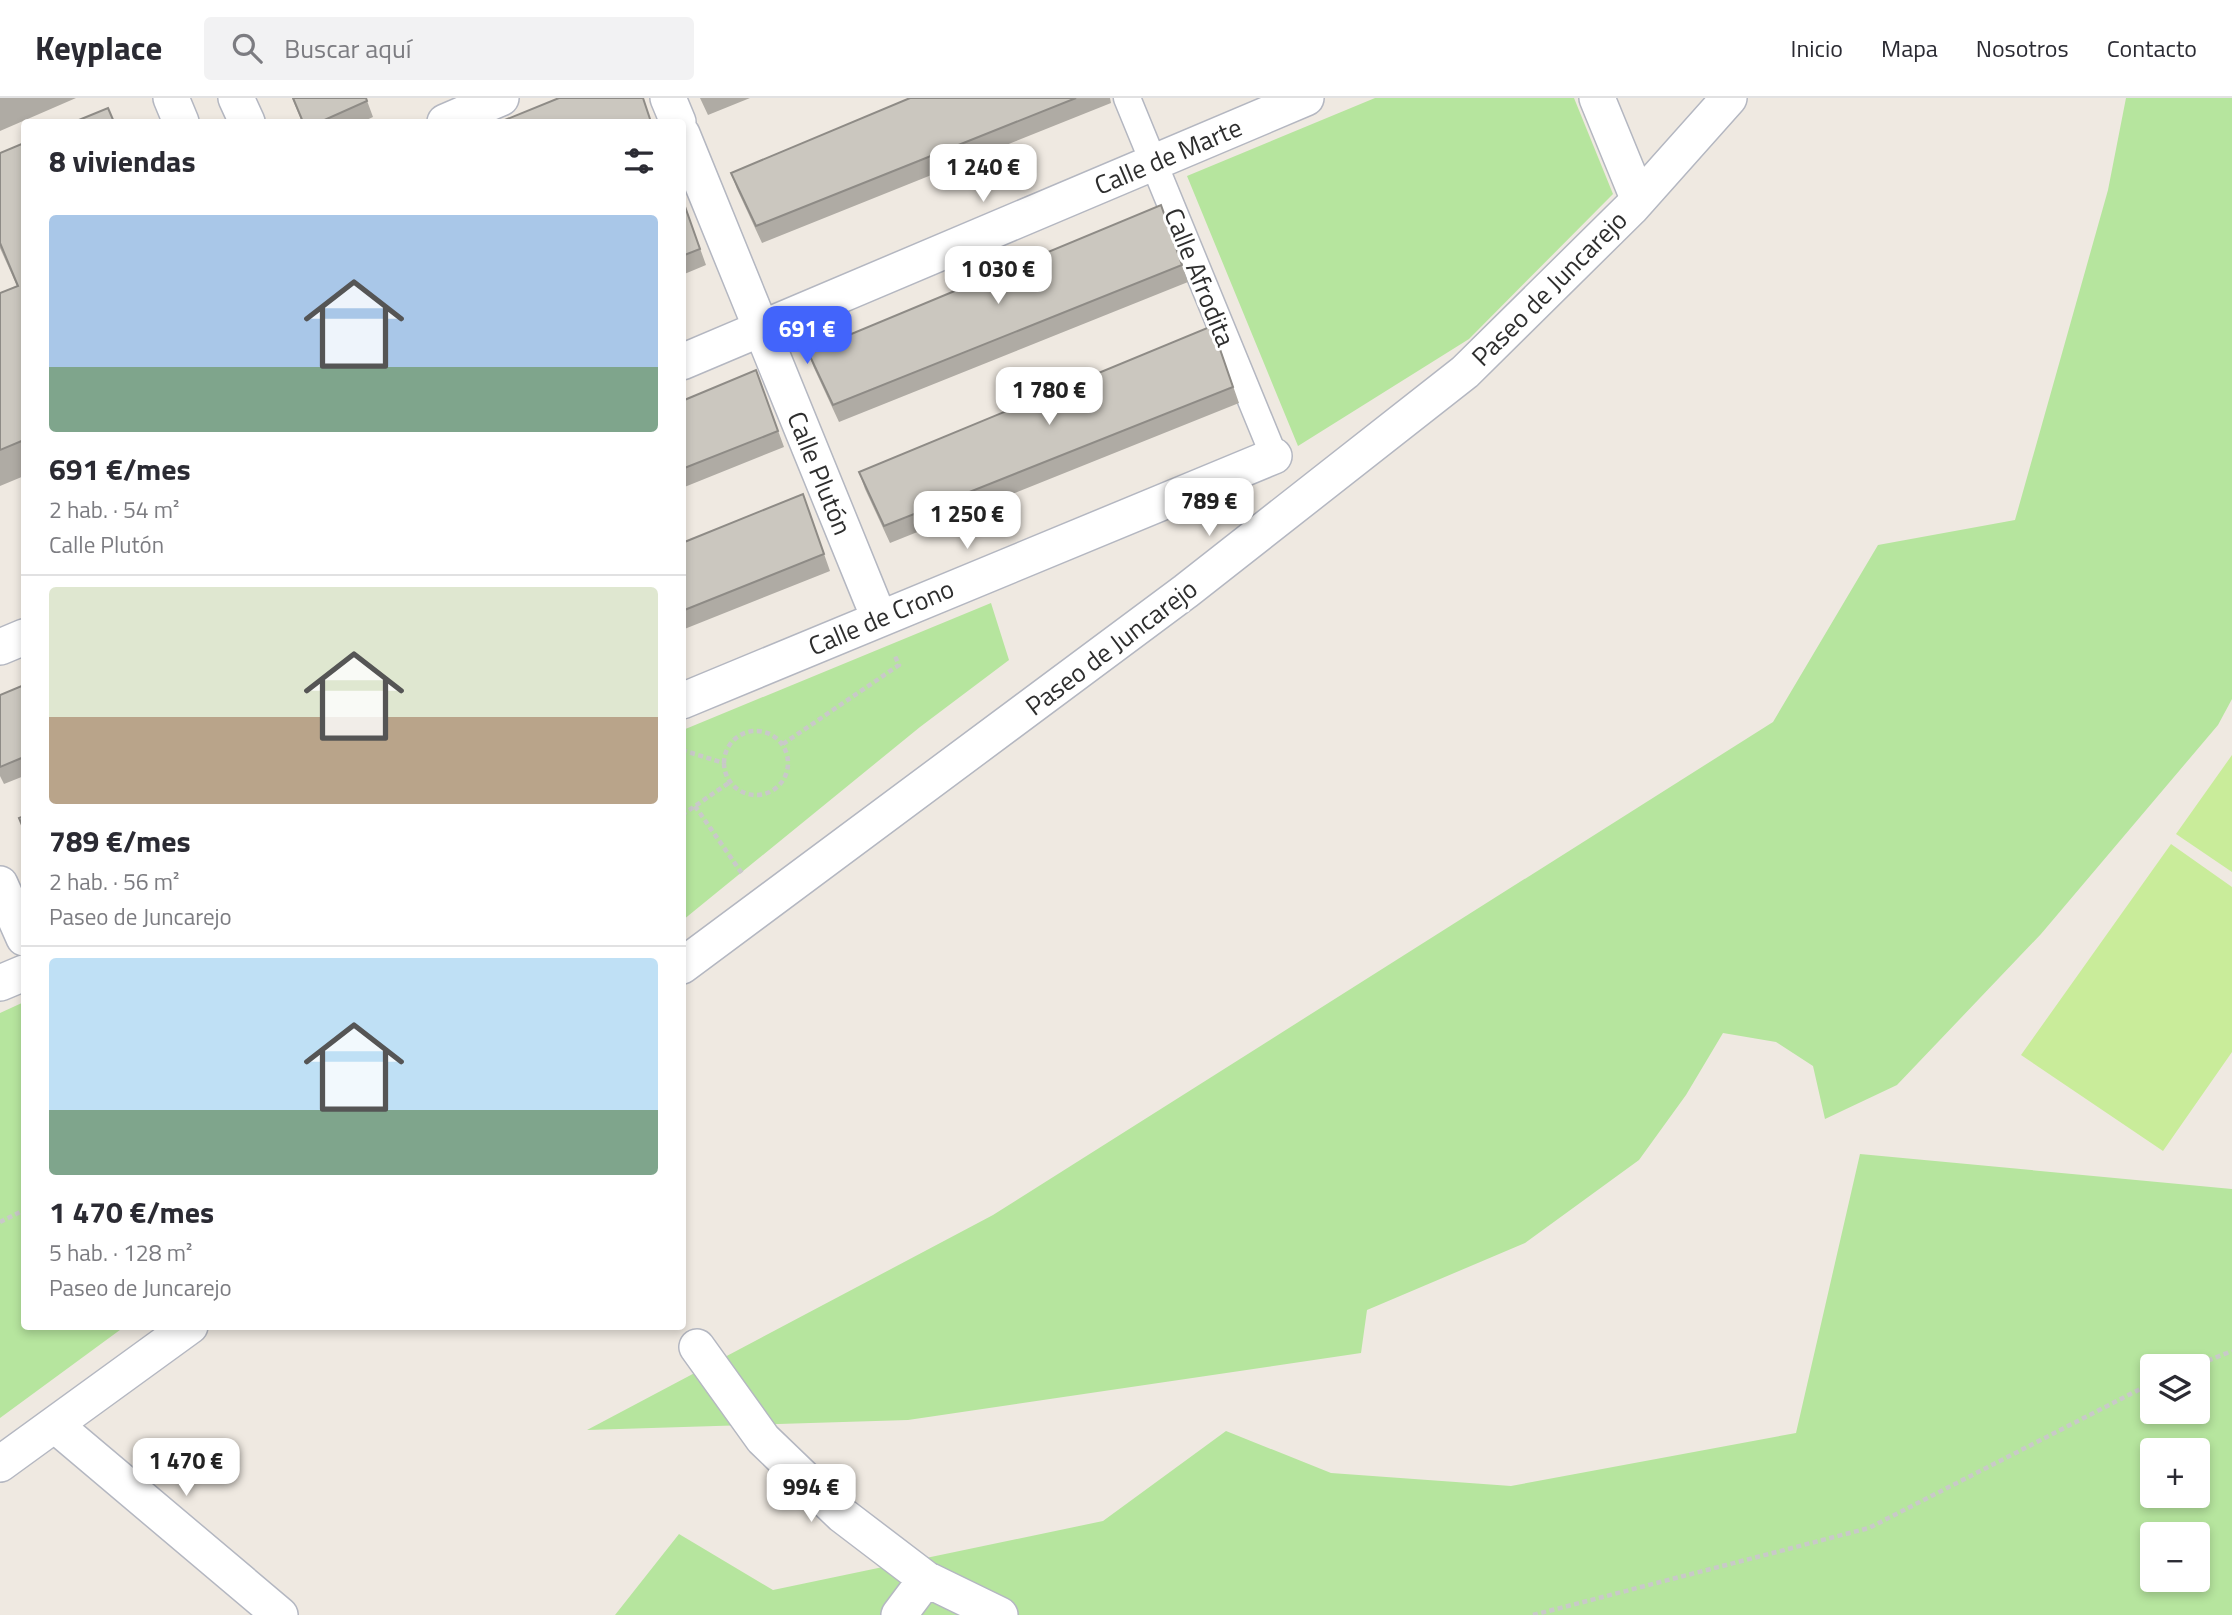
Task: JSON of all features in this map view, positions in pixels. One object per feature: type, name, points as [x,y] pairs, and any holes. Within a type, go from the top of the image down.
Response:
[{"type":"street","points":[[171,98],[180,119]]},
{"type":"street","points":[[236,98],[246,119]]},
{"type":"street","points":[[452,119],[501,98]]},
{"type":"street","points":[[668,98],[677,119]]},
{"type":"street","name":"Calle Afrodita","points":[[1127,98],[1274,456]]},
{"type":"street","name":"Calle de Marte","points":[[686,360],[1306,98]]},
{"type":"street","points":[[1597,98],[1638,198]]},
{"type":"street","name":"Paseo de Juncarejo","points":[[686,963],[1186,591],[1465,372],[1638,198],[1729,98]]},
{"type":"street","name":"Calle Plutón","points":[[686,144],[879,618]]},
{"type":"street","name":"Calle de Crono","points":[[686,699],[1274,456]]},
{"type":"street","points":[[0,647],[21,638]]},
{"type":"street","points":[[0,884],[21,931]]},
{"type":"street","points":[[0,983],[21,974]]},
{"type":"street","points":[[0,1464],[185,1330]]},
{"type":"street","points":[[697,1347],[763,1439],[842,1515],[926,1579],[1000,1615]]},
{"type":"street","points":[[55,1425],[280,1615]]},
{"type":"street","points":[[899,1615],[926,1579]]},
{"type":"path","points":[[783,744],[899,666],[879,618]]},
{"type":"path","points":[[746,732],[766,733],[783,744],[789,765],[779,786],[770,792],[748,794],[730,782],[724,763],[730,744],[746,732]]},
{"type":"path","points":[[686,751],[724,763]]},
{"type":"path","points":[[686,812],[730,782]]},
{"type":"path","points":[[695,806],[764,905]]},
{"type":"path","points":[[0,1222],[21,1212]]},
{"type":"path","points":[[2210,1360],[2232,1351]]},
{"type":"path","points":[[1533,1615],[1869,1528],[2140,1389]]},
{"type":"green space","points":[[1375,98],[1574,98],[1613,194],[1469,339],[1298,446],[1187,176]]},
{"type":"green space","points":[[2126,98],[2232,98],[2232,699],[2218,725],[2041,934],[1897,1085],[1825,1119],[1813,1066],[1776,1042],[1723,1033],[1686,1095],[1639,1160],[1525,1243],[1367,1310],[1361,1353],[908,1420],[587,1430],[993,1215],[1773,722],[1878,545],[2015,520],[2108,190]]},
{"type":"green space","points":[[991,603],[1009,660],[920,727],[686,918],[686,729]]},
{"type":"green space","points":[[2232,755],[2232,872],[2176,834]]},
{"type":"green space","points":[[2171,844],[2232,887],[2232,1052],[2163,1151],[2021,1055]]},
{"type":"green space","points":[[21,1003],[21,1330],[120,1330],[0,1418],[0,1013]]},
{"type":"green space","points":[[1860,1154],[2232,1189],[2232,1615],[615,1615],[679,1534],[773,1590],[1103,1521],[1226,1431],[1331,1473],[1511,1486],[1796,1433]]},
{"type":"building","points":[[293,98],[366,98],[367,101],[327,119],[302,119]]},
{"type":"building","points":[[559,98],[643,98],[650,119],[507,119]]},
{"type":"building","points":[[910,98],[1076,98],[756,226],[731,173]]},
{"type":"building","points":[[108,108],[113,119],[81,119]]},
{"type":"building","points":[[21,144],[21,441],[0,450],[0,293],[18,286],[0,243],[0,153]]},
{"type":"building","points":[[1161,205],[1182,265],[833,405],[808,352]]},
{"type":"building","points":[[686,209],[700,249],[686,254]]},
{"type":"building","points":[[1212,326],[1233,387],[884,526],[859,472]]},
{"type":"building","points":[[756,370],[778,431],[686,467],[686,399]]},
{"type":"building","points":[[803,494],[824,554],[686,609],[686,541]]},
{"type":"building","points":[[21,686],[21,758],[0,767],[0,695]]}]
